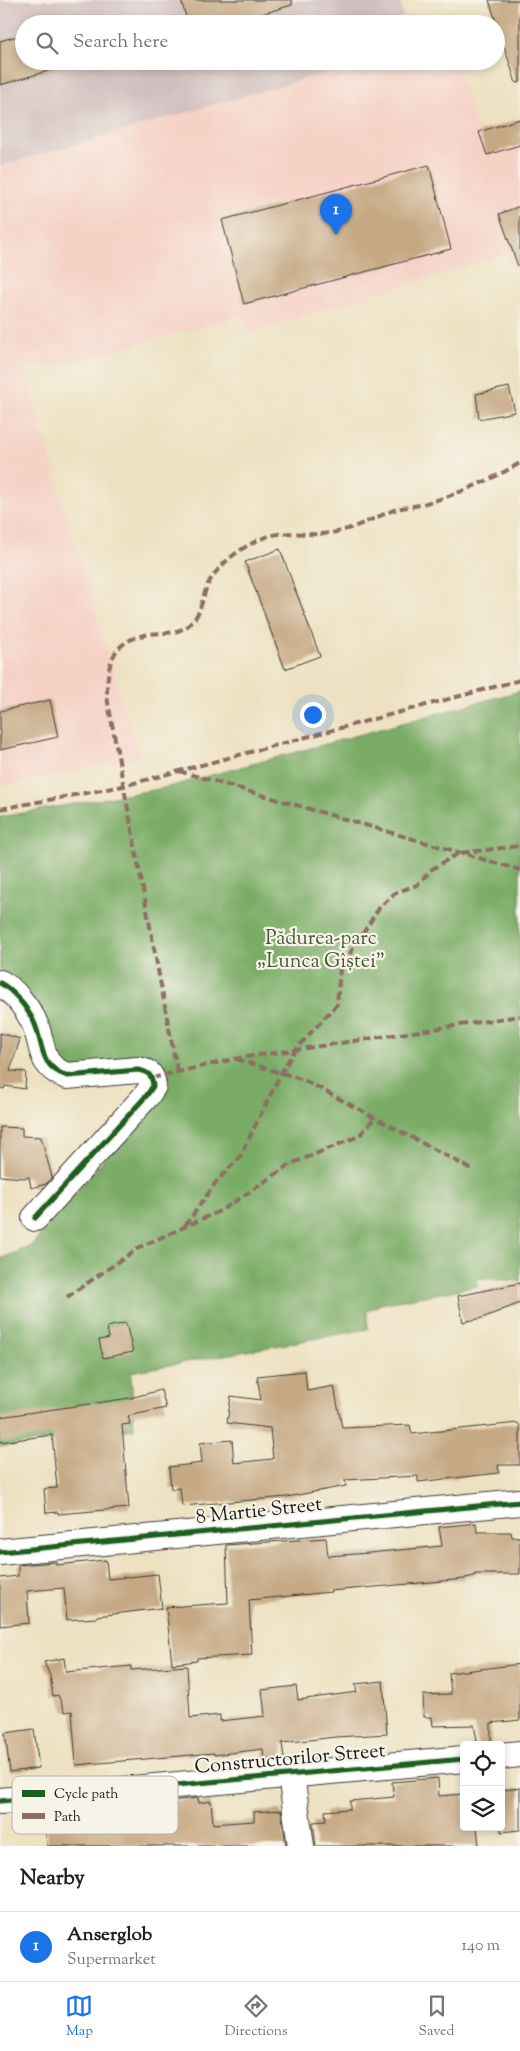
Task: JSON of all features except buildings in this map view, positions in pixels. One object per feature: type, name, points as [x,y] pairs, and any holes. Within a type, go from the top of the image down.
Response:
[{"type":"street","points":[[0,983],[19,1000],[33,1019],[45,1058],[57,1073],[67,1076],[138,1070],[148,1072],[152,1078],[153,1086],[148,1095],[35,1218]]},
{"type":"street","name":"8 Martie Street","points":[[0,1552],[520,1502]]},
{"type":"street","points":[[505,1756],[520,1754]]},
{"type":"street","name":"Constructorilor Street","points":[[178,1785],[460,1759]]},
{"type":"street","points":[[291,1775],[301,1846]]},
{"type":"shaded area","points":[[0,0],[399,0],[403,15],[15,15],[15,70],[335,70],[0,166]]},
{"type":"shaded area","points":[[335,70],[457,70],[487,155],[520,145],[520,263],[513,266],[505,254],[248,333],[242,315],[58,366],[24,366],[64,509],[140,758],[0,787],[0,166]]},
{"type":"green space","name":"Pădurea-parc „Lunca Gîștei”","points":[[520,691],[520,1281],[477,1278],[478,1286],[381,1304],[367,1311],[368,1329],[131,1372],[134,1429],[0,1447],[0,1259],[31,1246],[170,1081],[158,1061],[69,1069],[31,1004],[0,970],[0,817],[164,788]]},
{"type":"marked path","points":[[177,1071],[107,697],[108,673],[114,655],[127,641],[137,637],[173,632],[186,627],[198,613],[208,584],[213,576],[225,562],[258,540],[281,534],[322,534],[347,529],[397,509],[419,505],[458,493],[520,463]]},
{"type":"marked path","points":[[0,809],[123,786],[520,680]]},
{"type":"marked path","points":[[179,771],[520,870]]},
{"type":"marked path","points":[[185,1226],[217,1181],[240,1157],[281,1073],[295,1050],[337,1004],[340,969],[379,908],[395,893],[417,885],[432,869],[459,853],[520,846]]},
{"type":"marked path","points":[[152,1078],[234,1059],[520,1016]]},
{"type":"marked path","points":[[236,1059],[304,1080],[473,1170]]},
{"type":"marked path","points":[[67,1297],[140,1247],[222,1210],[291,1164],[359,1136],[374,1119]]},
{"type":"cycle path","points":[[0,983],[14,994],[29,1013],[36,1027],[46,1059],[50,1066],[57,1071],[67,1076],[138,1070],[149,1075],[153,1082],[153,1086],[147,1095],[35,1218]]},
{"type":"cycle path","points":[[0,1552],[520,1502]]},
{"type":"cycle path","points":[[178,1785],[460,1759]]},
{"type":"cycle path","points":[[0,1801],[12,1800]]},
{"type":"place","name":"Anserglob","points":[[336,235]]}]
